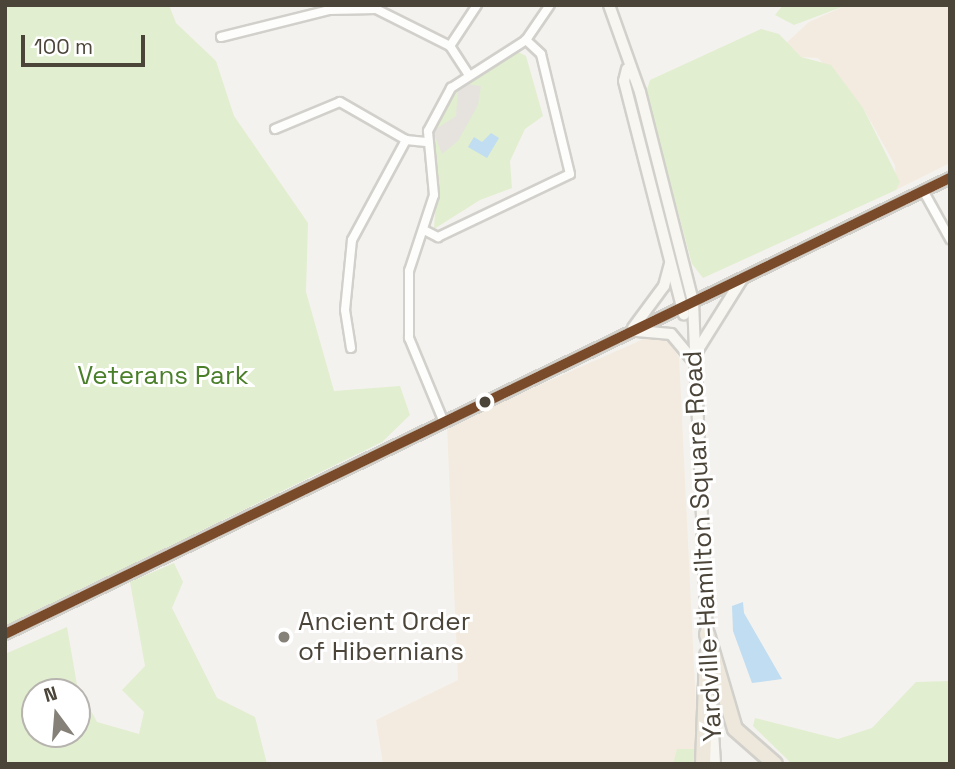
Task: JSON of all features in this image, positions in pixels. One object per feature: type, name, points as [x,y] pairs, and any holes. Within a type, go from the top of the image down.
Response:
[{"type":"highway","points":[[703,764],[707,637]]},
{"type":"highway","points":[[707,637],[735,729],[775,764]]},
{"type":"street","points":[[450,46],[477,5]]},
{"type":"street","points":[[443,420],[410,338],[408,271],[434,195],[426,142],[436,107],[469,75],[526,40],[550,5]]},
{"type":"street","name":"Yardville-Hamilton Square Road","points":[[609,5],[627,69],[640,92],[687,305],[715,764]]},
{"type":"street","points":[[221,37],[329,10],[377,7],[450,46],[469,75]]},
{"type":"street","points":[[424,230],[438,237],[570,174],[541,54],[526,40]]},
{"type":"street","name":"Yardville-Hamilton Square Road","points":[[627,69],[624,80],[671,261],[687,305]]},
{"type":"street","points":[[275,129],[340,102],[406,140],[426,142]]},
{"type":"street","points":[[351,348],[345,310],[352,240],[406,140]]},
{"type":"street","points":[[5,634],[443,420],[950,178]]},
{"type":"street","points":[[924,192],[950,239]]},
{"type":"street","points":[[631,331],[664,286],[671,261]]},
{"type":"street","points":[[631,331],[671,334],[692,359],[743,278]]},
{"type":"shaded area","points":[[847,5],[950,5],[950,163],[896,190],[895,165],[863,108],[818,58],[801,57],[786,43],[809,22]]},
{"type":"shaded area","points":[[465,84],[481,86],[478,105],[458,141],[442,154],[433,131],[456,116],[458,89]]},
{"type":"shaded area","points":[[646,338],[668,340],[679,357],[698,749],[677,750],[673,764],[383,764],[376,720],[458,680],[447,426]]},
{"type":"green space","name":"Veterans Park","points":[[5,5],[169,5],[176,23],[216,61],[234,116],[308,223],[306,292],[334,391],[400,386],[410,415],[382,442],[5,627]]},
{"type":"green space","points":[[783,5],[847,5],[794,25],[775,15]]},
{"type":"green space","points":[[761,29],[779,34],[801,57],[831,65],[863,108],[900,182],[896,190],[703,278],[692,264],[646,93],[650,80]]},
{"type":"green space","points":[[518,52],[526,56],[543,116],[525,129],[510,161],[512,188],[480,200],[434,229],[437,185],[429,135],[446,96]]},
{"type":"green space","points":[[174,563],[183,582],[172,608],[217,698],[255,717],[267,764],[5,764],[5,654],[67,627],[76,678],[21,678],[21,748],[91,748],[91,711],[97,722],[139,734],[144,712],[122,690],[145,666],[130,582]]},
{"type":"green space","points":[[950,681],[950,764],[792,764],[753,726],[755,718],[838,739],[872,728],[916,682]]},
{"type":"green space","points":[[677,749],[698,749],[694,764],[673,764]]},
{"type":"water","points":[[491,133],[499,138],[487,158],[468,147],[474,137],[482,142]]},
{"type":"water","points":[[743,602],[744,613],[782,679],[752,683],[733,631],[732,606]]},
{"type":"transit line","points":[[5,634],[950,178]]},
{"type":"place","name":"Ancient Order of Hibernians","points":[[284,637]]}]
